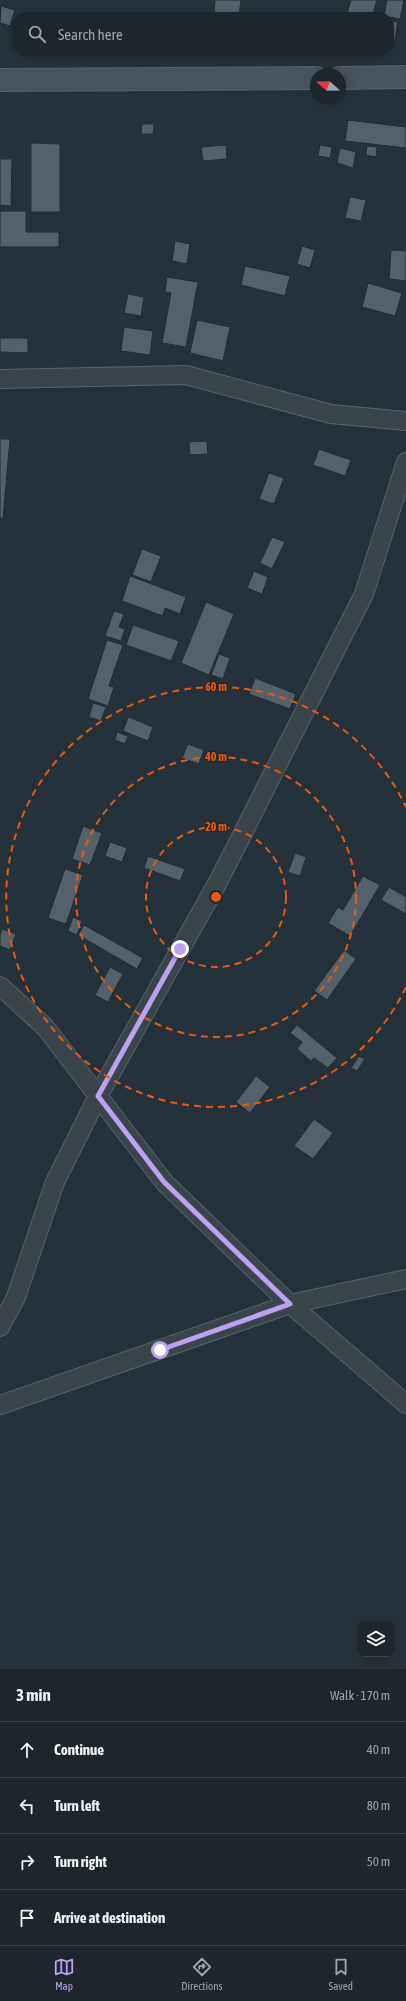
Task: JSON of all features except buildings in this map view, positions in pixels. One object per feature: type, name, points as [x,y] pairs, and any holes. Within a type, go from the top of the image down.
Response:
[{"type":"main road","points":[[346,78],[406,77]]},
{"type":"main road","points":[[0,80],[310,78]]},
{"type":"street","points":[[0,379],[186,375],[331,414],[406,421]]},
{"type":"street","points":[[0,1327],[16,1297],[55,1182],[98,1096],[218,882],[364,594],[406,462]]},
{"type":"street","points":[[0,986],[45,1027],[164,1182],[290,1304],[406,1404]]},
{"type":"street","points":[[0,1405],[290,1304],[406,1279]]},
{"type":"route","points":[[160,1350],[290,1304],[164,1182],[98,1096],[180,949]]}]
